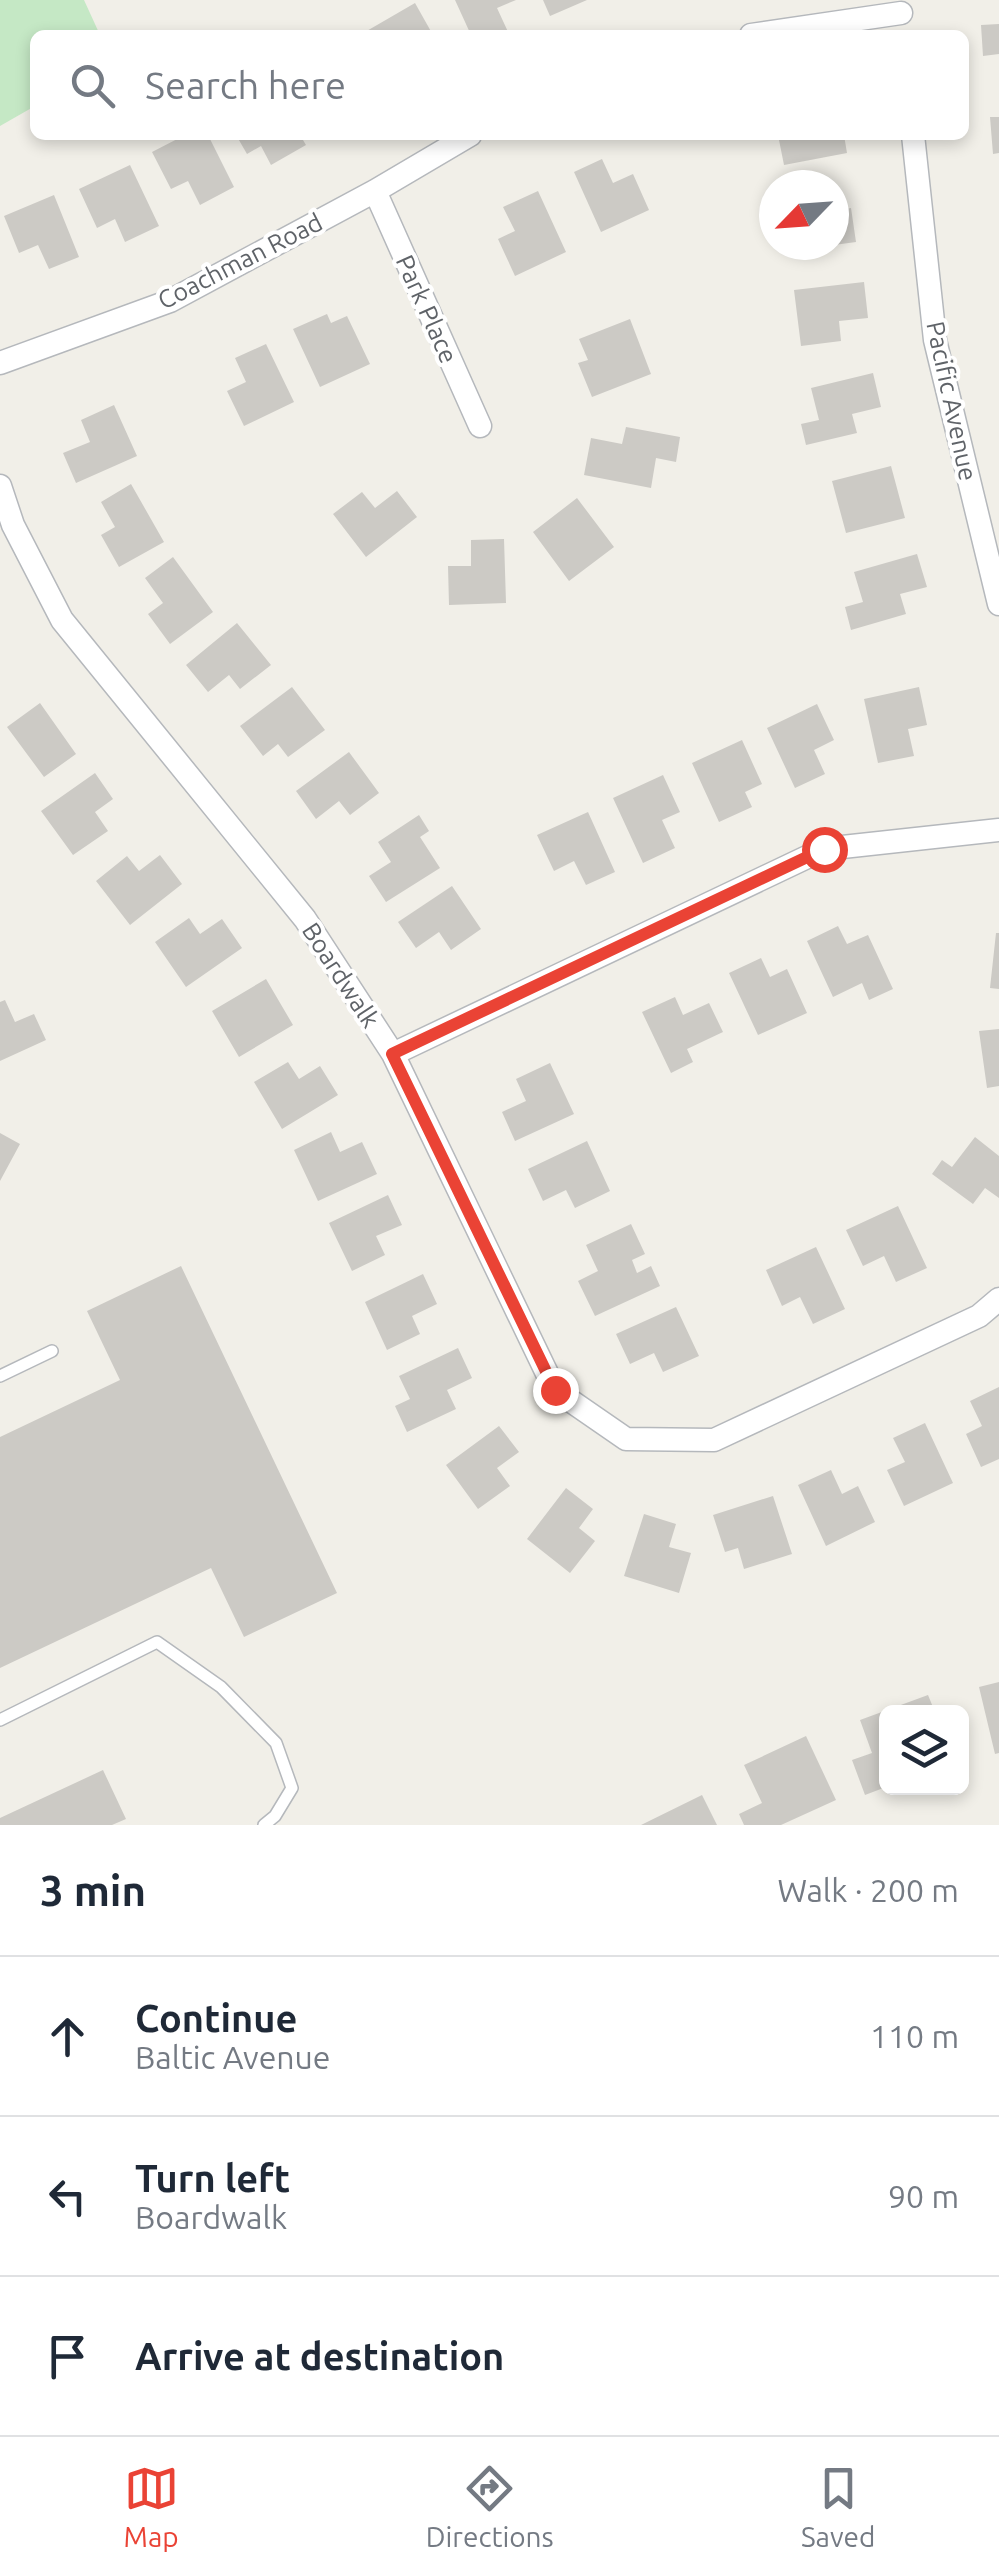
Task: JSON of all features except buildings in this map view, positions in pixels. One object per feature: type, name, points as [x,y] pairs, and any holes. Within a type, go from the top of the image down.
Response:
[{"type":"street","points":[[790,30],[901,16]]},
{"type":"street","name":"Coachman Road","points":[[0,363],[170,301],[461,140]]},
{"type":"street","name":"Pacific Avenue","points":[[915,140],[935,340],[999,604]]},
{"type":"street","name":"Park Place","points":[[374,191],[480,426]]},
{"type":"street","name":"Boardwalk","points":[[0,486],[13,525],[62,620],[306,919],[392,1054],[555,1390],[626,1438],[714,1440],[980,1316],[999,1299]]},
{"type":"street","points":[[392,1054],[824,849],[998,830],[999,817]]},
{"type":"lane","points":[[0,1376],[52,1351]]},
{"type":"lane","points":[[0,1720],[158,1642],[221,1686],[276,1743],[292,1788],[275,1816],[264,1825]]},
{"type":"green space","points":[[0,0],[84,0],[98,30],[30,30],[30,109],[0,126]]},
{"type":"route","points":[[555,1390],[392,1054],[824,849]]}]
